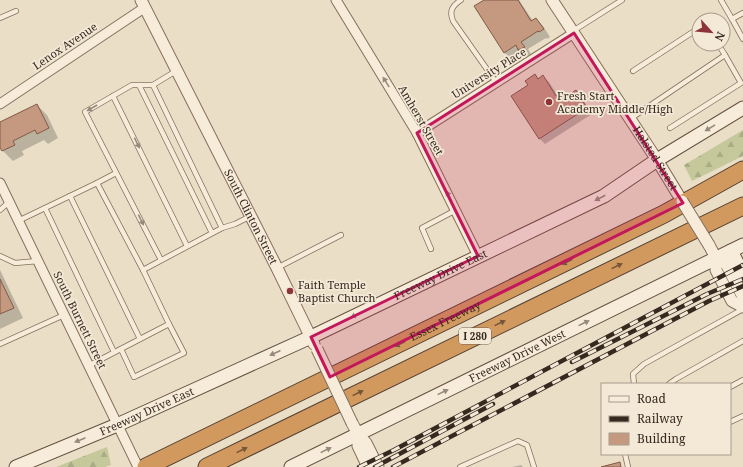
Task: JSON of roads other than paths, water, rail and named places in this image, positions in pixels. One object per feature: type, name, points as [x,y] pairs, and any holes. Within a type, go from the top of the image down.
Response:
[{"type":"highway","name":"Essex Freeway","points":[[146,467],[664,214],[743,170]]},
{"type":"highway","name":"I 280","points":[[207,467],[743,206]]},
{"type":"main road","name":"Freeway Drive East","points":[[16,467],[117,425],[311,337],[604,196],[657,160],[743,108]]},
{"type":"main road","name":"Freeway Drive West","points":[[291,467],[355,429],[743,245]]},
{"type":"main road","points":[[731,251],[743,274]]},
{"type":"street","name":"Amherst Street","points":[[336,0],[417,133],[478,256]]},
{"type":"street","name":"Halsted Street","points":[[552,0],[657,160],[709,245],[716,258],[716,270],[732,301],[743,308]]},
{"type":"street","name":"South Clinton Street","points":[[142,4],[251,216],[355,429],[366,443],[378,467]]},
{"type":"street","name":"Lenox Avenue","points":[[0,104],[142,4]]},
{"type":"street","name":"University Place","points":[[417,133],[573,32]]},
{"type":"street","name":"South Burnett Street","points":[[0,183],[138,467]]},
{"type":"street","name":"Halsted Street","points":[[716,258],[726,264],[743,296]]},
{"type":"street","name":"South Clinton Street","points":[[355,429],[358,446],[368,467]]},
{"type":"lane","points":[[461,0],[453,8],[451,14],[454,21],[496,82]]},
{"type":"lane","points":[[573,32],[622,0]]},
{"type":"lane","points":[[721,0],[743,38]]},
{"type":"lane","points":[[0,18],[16,11]]},
{"type":"lane","points":[[732,19],[743,13]]},
{"type":"lane","points":[[633,71],[691,33]]},
{"type":"lane","points":[[670,128],[741,83],[723,52]]},
{"type":"lane","points":[[630,119],[725,55]]},
{"type":"lane","points":[[161,260],[85,112],[132,85],[153,85],[176,71]]},
{"type":"lane","points":[[139,85],[212,233]]},
{"type":"lane","points":[[153,85],[222,228]]},
{"type":"lane","points":[[113,96],[187,246]]},
{"type":"lane","points":[[18,221],[116,173]]},
{"type":"lane","points":[[97,183],[184,352],[134,377],[121,349]]},
{"type":"lane","points":[[70,196],[140,339]]},
{"type":"lane","points":[[0,210],[9,202]]},
{"type":"lane","points":[[45,208],[114,352]]},
{"type":"lane","points":[[431,249],[422,228],[456,210]]},
{"type":"lane","points":[[143,270],[222,228],[235,224],[251,216]]},
{"type":"lane","points":[[277,268],[341,235]]},
{"type":"lane","points":[[0,256],[15,263],[38,261]]},
{"type":"lane","points":[[634,383],[633,374],[644,364],[743,308]]},
{"type":"lane","points":[[0,344],[64,315]]},
{"type":"lane","points":[[88,366],[169,324]]},
{"type":"lane","points":[[671,383],[743,341]]},
{"type":"lane","points":[[731,386],[743,380]]},
{"type":"lane","points":[[731,422],[743,416]]},
{"type":"lane","points":[[460,467],[518,441],[527,445],[534,467]]},
{"type":"lane","points":[[624,455],[628,467]]},
{"type":"railway","points":[[359,467],[394,450],[743,265]]},
{"type":"railway","points":[[572,362],[707,294],[743,279]]},
{"type":"railway","points":[[393,467],[709,301],[743,286]]},
{"type":"railway","points":[[375,467],[493,404]]},
{"type":"place","name":"Fresh Start Academy Middle/High","points":[[549,102]]},
{"type":"place","name":"Faith Temple Baptist Church","points":[[290,291]]}]
